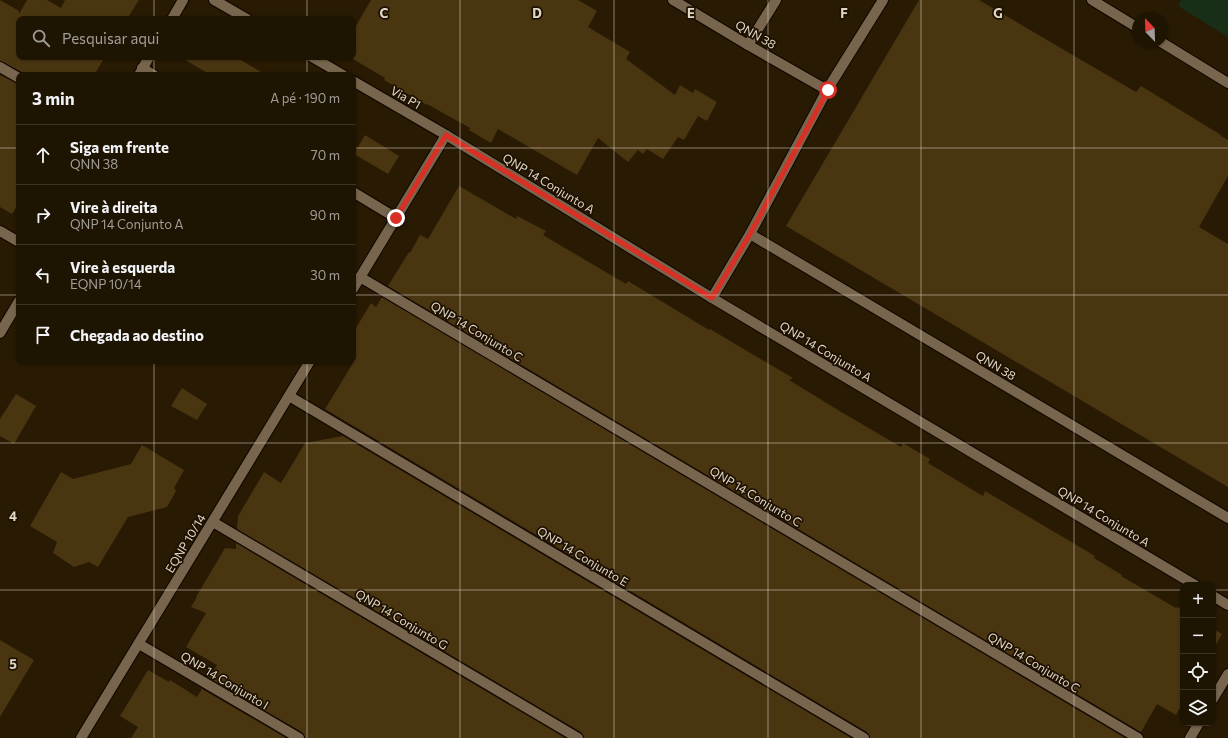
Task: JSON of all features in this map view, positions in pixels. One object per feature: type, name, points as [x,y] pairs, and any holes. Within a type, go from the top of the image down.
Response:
[{"type":"street","points":[[174,16],[183,0]]},
{"type":"street","points":[[214,0],[242,16]]},
{"type":"street","name":"QNN 38","points":[[673,0],[828,90]]},
{"type":"street","points":[[748,44],[776,0]]},
{"type":"street","points":[[712,298],[750,234],[828,90],[883,0]]},
{"type":"street","points":[[1092,0],[1132,24]]},
{"type":"street","points":[[1168,46],[1228,82]]},
{"type":"street","points":[[140,72],[147,60]]},
{"type":"street","points":[[317,60],[338,72]]},
{"type":"street","points":[[0,67],[16,76]]},
{"type":"street","name":"Via P1","points":[[356,83],[446,135]]},
{"type":"street","points":[[356,284],[446,135]]},
{"type":"street","name":"QNP 14 Conjunto A","points":[[446,135],[712,298],[1190,582]]},
{"type":"street","points":[[356,194],[396,218]]},
{"type":"street","points":[[0,230],[16,240]]},
{"type":"street","name":"QNN 38","points":[[750,234],[1228,518]]},
{"type":"street","name":"QNP 14 Conjunto C","points":[[360,277],[1138,738]]},
{"type":"street","points":[[0,333],[16,306]]},
{"type":"street","name":"EQNP 10/14","points":[[81,738],[308,364]]},
{"type":"street","name":"QNP 14 Conjunto E","points":[[289,396],[864,738]]},
{"type":"street","name":"QNP 14 Conjunto G","points":[[213,522],[578,738]]},
{"type":"street","points":[[1216,598],[1228,604]]},
{"type":"street","name":"QNP 14 Conjunto I","points":[[139,644],[299,738]]},
{"type":"street","points":[[1216,694],[1228,674]]},
{"type":"street","points":[[1190,738],[1197,726]]},
{"type":"green space","points":[[1181,0],[1228,0],[1228,37],[1178,6]]},
{"type":"building","points":[[0,0],[19,11],[19,14],[27,0],[47,0],[61,8],[65,0],[139,0],[129,16],[16,16],[16,60],[103,60],[96,72],[22,72],[0,61]]},
{"type":"building","points":[[371,0],[578,0],[597,11],[588,27],[630,52],[626,59],[675,95],[680,85],[693,93],[695,89],[717,102],[707,121],[698,116],[684,140],[678,137],[663,159],[647,149],[643,154],[638,150],[628,162],[598,138],[577,175],[498,129],[491,143],[469,130],[470,128],[384,80],[385,78],[355,60],[356,60],[356,26]]},
{"type":"building","points":[[919,0],[979,0],[1136,92],[1141,86],[1228,140],[1228,176],[1199,227],[1228,244],[1228,487],[786,226]]},
{"type":"building","points":[[185,60],[241,60],[261,72],[206,72]]},
{"type":"building","points":[[0,75],[16,83],[16,208],[12,214],[0,207]]},
{"type":"building","points":[[365,135],[399,156],[388,174],[356,155],[356,151]]},
{"type":"building","points":[[459,186],[516,219],[517,216],[546,231],[543,235],[626,284],[628,281],[709,330],[710,329],[793,378],[789,380],[843,413],[901,447],[903,443],[930,459],[928,463],[983,496],[985,491],[1095,556],[1094,558],[1122,575],[1121,576],[1176,608],[1180,608],[1180,708],[1176,715],[1157,704],[1141,732],[388,286],[420,235],[428,239]]},
{"type":"building","points":[[382,297],[1125,738],[870,738],[867,732],[325,409],[352,364],[356,364],[356,328],[371,303],[376,307]]},
{"type":"building","points":[[182,388],[207,404],[197,420],[171,406]]},
{"type":"building","points":[[16,394],[36,406],[14,444],[0,436],[0,419]]},
{"type":"building","points":[[343,436],[851,738],[584,738],[581,732],[237,529],[238,516],[264,472],[281,483],[305,443]]},
{"type":"building","points":[[142,445],[184,470],[174,488],[176,491],[167,507],[128,517],[98,567],[89,562],[74,567],[53,553],[57,542],[30,526],[61,472],[73,479],[131,464]]},
{"type":"building","points":[[236,543],[565,738],[305,738],[302,732],[209,678],[217,665],[186,647],[206,613],[191,607],[225,548],[236,549]]},
{"type":"building","points":[[1216,631],[1222,634],[1216,645]]},
{"type":"building","points":[[0,640],[34,660],[0,717]]},
{"type":"building","points":[[148,670],[169,682],[170,680],[197,697],[202,689],[286,738],[131,738],[138,727],[120,716]]},
{"type":"route","points":[[396,218],[446,135],[712,298],[750,234],[828,90]]}]
